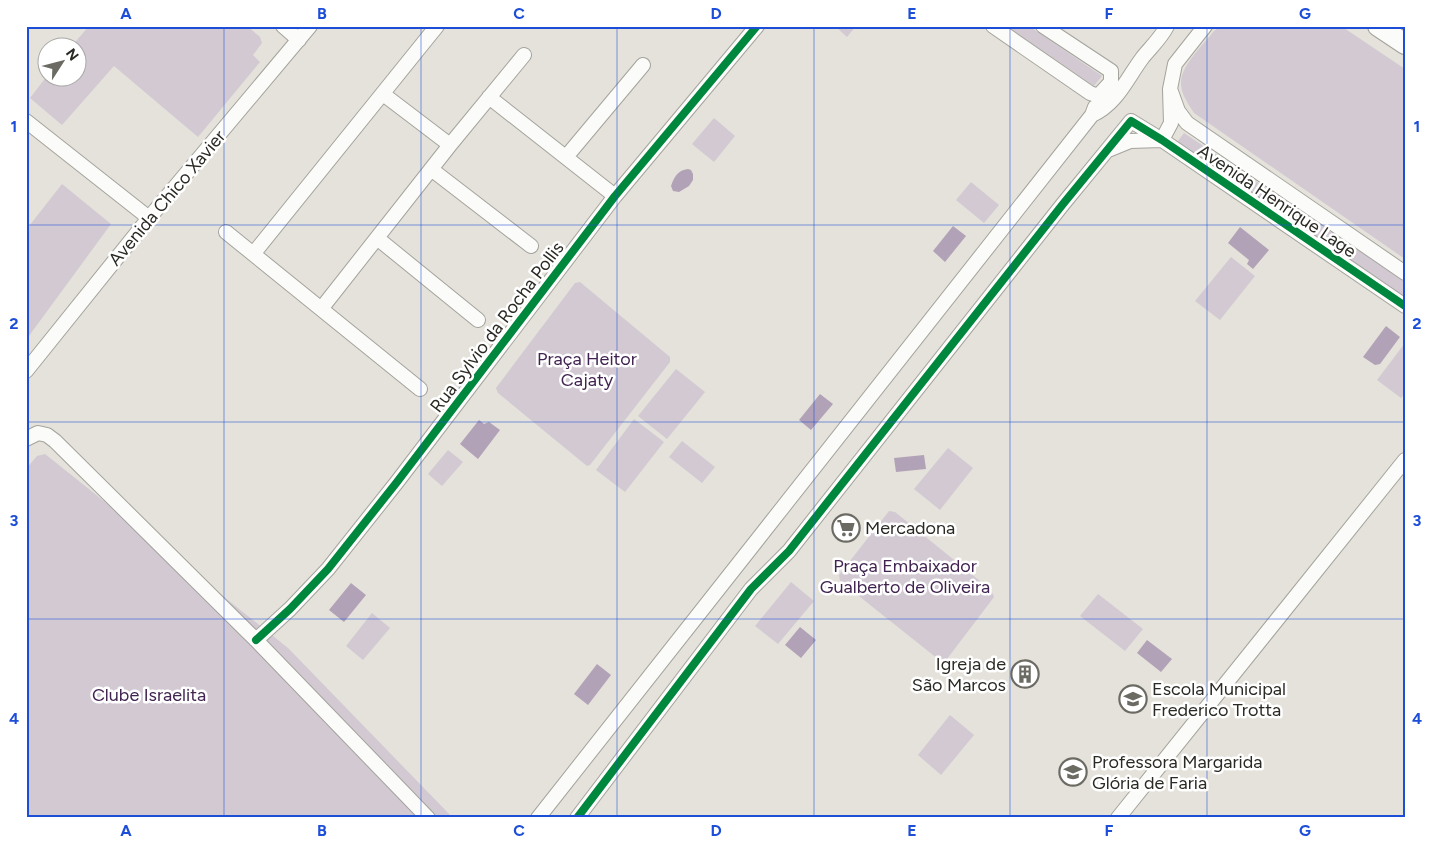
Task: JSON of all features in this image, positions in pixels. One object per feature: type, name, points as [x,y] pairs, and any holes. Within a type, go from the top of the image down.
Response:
[{"type":"main road","points":[[1378,26],[1405,44]]},
{"type":"street","points":[[283,26],[299,40]]},
{"type":"street","name":"Avenida Chico Xavier","points":[[26,371],[150,218],[310,26]]},
{"type":"street","points":[[254,253],[437,26]]},
{"type":"street","name":"Rua Sylvio da Rocha Pollis","points":[[256,640],[290,609],[328,569],[403,474],[615,196],[757,26]]},
{"type":"street","points":[[992,26],[1090,93],[1098,96]]},
{"type":"street","points":[[538,818],[1092,115],[1098,96],[1110,82],[1111,71],[1043,26]]},
{"type":"street","points":[[1092,115],[1104,110],[1130,79],[1142,59],[1163,34],[1167,26]]},
{"type":"street","points":[[577,818],[751,589],[789,551],[1063,204],[1108,150],[1130,141],[1162,140],[1170,123],[1171,76],[1175,64],[1205,26]]},
{"type":"street","points":[[321,309],[450,145],[524,55]]},
{"type":"street","points":[[566,157],[643,65]]},
{"type":"street","name":"Avenida Henrique Lage","points":[[1170,89],[1178,111],[1187,123],[1405,273]]},
{"type":"street","points":[[383,94],[450,145]]},
{"type":"street","points":[[489,97],[615,196]]},
{"type":"street","name":"Avenida Henrique Lage","points":[[1108,150],[1131,121],[1162,140],[1405,306]]},
{"type":"street","points":[[26,122],[150,218]]},
{"type":"street","points":[[432,169],[531,246]]},
{"type":"street","points":[[226,232],[420,389]]},
{"type":"street","points":[[377,238],[478,320]]},
{"type":"street","points":[[26,439],[38,433],[47,435],[55,441],[256,640],[428,818]]},
{"type":"street","points":[[1118,818],[1405,460]]},
{"type":"green space","points":[[89,26],[247,26],[260,37],[262,43],[253,55],[260,62],[198,137],[114,66],[62,125],[30,98],[38,88],[88,88],[88,38],[79,38]]},
{"type":"green space","points":[[835,26],[856,26],[847,37]]},
{"type":"green space","points":[[1007,26],[1029,26],[1102,76],[1094,86]]},
{"type":"green space","points":[[1221,26],[1341,26],[1405,69],[1405,259],[1194,113],[1182,92],[1181,84],[1184,70],[1214,31]]},
{"type":"green space","points":[[714,118],[735,136],[714,162],[692,144]]},
{"type":"green space","points":[[1184,133],[1405,282],[1405,299],[1179,144],[1178,141]]},
{"type":"green space","points":[[971,182],[999,205],[984,223],[956,200]]},
{"type":"green space","points":[[62,184],[111,224],[26,340],[26,230]]},
{"type":"green space","points":[[1231,257],[1255,276],[1220,320],[1195,301]]},
{"type":"green space","name":"Praça Heitor Cajaty","points":[[580,282],[670,357],[670,362],[590,465],[587,466],[498,393],[496,388],[575,283]]},
{"type":"green space","points":[[1405,343],[1405,393],[1401,398],[1377,380]]},
{"type":"green space","points":[[676,369],[705,392],[667,439],[638,416]]},
{"type":"green space","points":[[634,419],[664,442],[625,492],[596,470]]},
{"type":"green space","points":[[682,441],[715,467],[702,483],[669,457]]},
{"type":"green space","points":[[948,448],[973,468],[940,510],[914,489]]},
{"type":"green space","points":[[448,450],[463,462],[442,486],[428,474]]},
{"type":"green space","name":"Clube Israelita","points":[[45,454],[288,648],[453,818],[26,818],[26,469],[37,456]]},
{"type":"green space","name":"Praça Embaixador Gualberto de Oliveira","points":[[889,511],[895,512],[991,590],[994,597],[947,659],[938,659],[840,581],[839,575]]},
{"type":"green space","points":[[791,582],[814,601],[778,644],[755,626]]},
{"type":"green space","points":[[1098,594],[1143,629],[1125,651],[1080,616]]},
{"type":"green space","points":[[372,613],[390,628],[363,660],[346,646]]},
{"type":"green space","points":[[950,715],[974,735],[941,775],[918,755]]},
{"type":"shaded area","points":[[688,169],[693,174],[693,180],[689,186],[679,192],[673,191],[671,186],[675,177],[679,172]]},
{"type":"shaded area","points":[[953,226],[966,236],[945,262],[933,251]]},
{"type":"shaded area","points":[[1240,227],[1269,250],[1253,269],[1247,264],[1249,260],[1228,243]]},
{"type":"shaded area","points":[[1386,326],[1400,337],[1380,364],[1375,365],[1363,357]]},
{"type":"shaded area","points":[[820,394],[833,404],[811,430],[799,420]]},
{"type":"shaded area","points":[[479,420],[484,424],[489,422],[500,430],[478,459],[460,444]]},
{"type":"shaded area","points":[[924,455],[926,469],[896,472],[894,458]]},
{"type":"shaded area","points":[[351,583],[366,595],[344,622],[329,610]]},
{"type":"shaded area","points":[[800,627],[816,640],[801,658],[785,645]]},
{"type":"shaded area","points":[[1147,640],[1172,659],[1161,672],[1137,653]]},
{"type":"shaded area","points":[[597,664],[611,675],[588,705],[574,694]]},
{"type":"cycle path","points":[[256,640],[290,609],[328,569],[397,482],[615,196],[757,26]]},
{"type":"cycle path","points":[[577,818],[751,589],[789,551],[1063,204],[1131,121],[1162,140],[1405,306]]},
{"type":"place","name":"Mercadona","points":[[846,528]]},
{"type":"place","name":"Igreja de São Marcos","points":[[1025,674]]},
{"type":"place","name":"Escola Municipal Frederico Trotta","points":[[1133,699]]},
{"type":"place","name":"Professora Margarida Glória de Faria","points":[[1073,772]]}]
